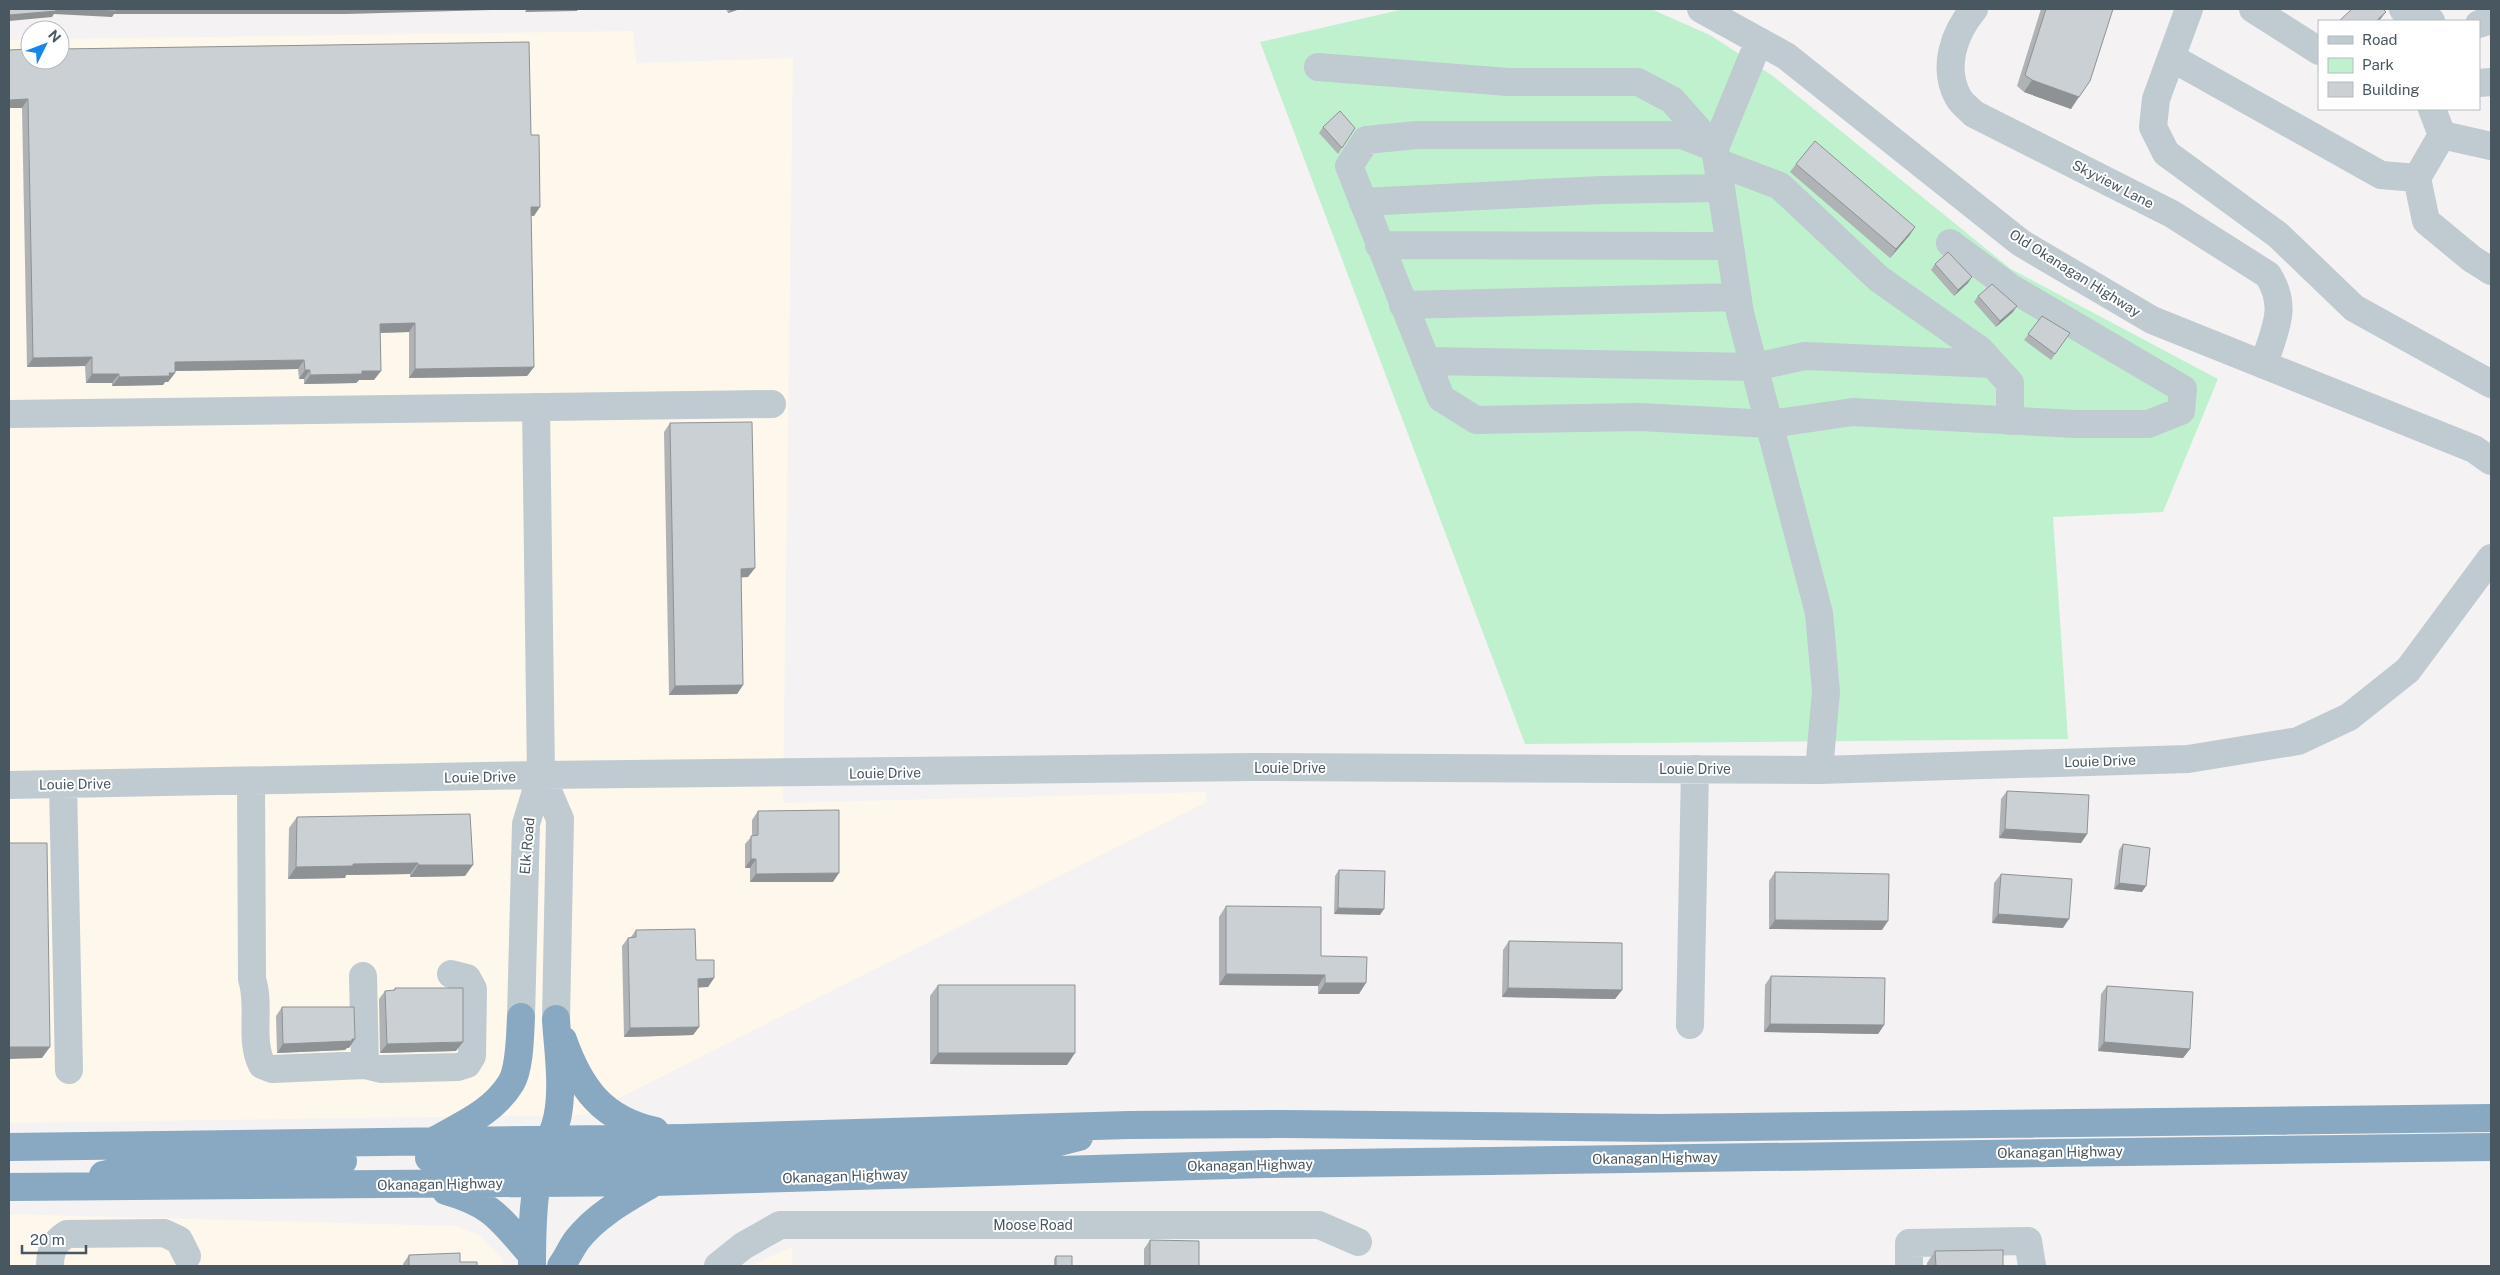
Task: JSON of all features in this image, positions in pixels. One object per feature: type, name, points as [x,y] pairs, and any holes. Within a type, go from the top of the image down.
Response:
[{"type":"highway","points":[[436,1140],[487,1111],[512,1082],[518,1052],[521,1017]]},
{"type":"highway","points":[[556,1019],[574,1070],[598,1101],[620,1119],[640,1128],[684,1138]]},
{"type":"highway","points":[[52,1186],[145,1166],[436,1158],[514,1160],[535,1156],[550,1139],[557,1122],[559,1099],[556,1019]]},
{"type":"highway","points":[[9,1147],[684,1138],[1129,1125],[1285,1124],[1659,1128],[2274,1119],[2491,1118]]},
{"type":"highway","points":[[532,1261],[538,1182],[560,1164],[575,1161],[1016,1153],[1129,1125]]},
{"type":"highway","name":"Okanagan Highway","points":[[9,1186],[426,1185],[538,1182],[655,1182],[1266,1164],[2491,1147]]},
{"type":"highway","points":[[561,1266],[578,1239],[595,1222],[614,1207],[655,1182]]},
{"type":"highway","points":[[426,1185],[470,1198],[492,1210],[532,1261]]},
{"type":"street","name":"Old Okanagan Highway","points":[[1701,9],[1786,56],[2021,243],[2152,320],[2474,449],[2491,461]]},
{"type":"street","name":"Skyview Lane","points":[[1974,9],[1960,26],[1952,52],[1951,79],[1958,98],[1974,114],[2172,214],[2268,274],[2277,290],[2280,308],[2264,365]]},
{"type":"street","points":[[2189,9],[2156,99],[2153,127],[2166,153],[2278,235],[2354,308],[2491,384]]},
{"type":"street","points":[[2253,9],[2318,50]]},
{"type":"street","points":[[2403,9],[2429,20]]},
{"type":"street","points":[[1717,166],[1759,42]]},
{"type":"street","points":[[2172,58],[2381,176],[2416,178]]},
{"type":"street","points":[[1318,67],[1508,82],[1638,82],[1672,100],[1717,166],[1738,298],[1820,613],[1826,692],[1819,770]]},
{"type":"street","points":[[2432,110],[2442,135]]},
{"type":"street","points":[[1950,242],[2011,288],[2182,389],[2181,411],[2148,424],[2010,420],[1853,412],[1770,424],[1640,416],[1476,420],[1441,398],[1349,166],[1366,140],[1417,135],[1682,135],[1717,166],[1780,186],[1879,279],[1980,350],[2010,383],[2010,420]]},
{"type":"street","points":[[2442,135],[2416,178],[2426,221],[2472,259],[2491,271]]},
{"type":"street","points":[[2442,135],[2491,146]]},
{"type":"street","points":[[1363,202],[1601,190],[1717,166]]},
{"type":"street","points":[[1379,245],[1730,246]]},
{"type":"street","points":[[1403,305],[1738,298]]},
{"type":"street","points":[[1426,361],[1755,368],[1805,356],[1993,364]]},
{"type":"street","points":[[9,414],[772,404]]},
{"type":"street","points":[[536,408],[541,775]]},
{"type":"street","name":"Louie Drive","points":[[9,785],[250,782],[541,775],[1252,767],[1819,770],[2188,759],[2298,741],[2349,717],[2408,670],[2491,558]]},
{"type":"street","points":[[1690,1025],[1694,769]]},
{"type":"street","name":"Elk Road","points":[[521,1017],[526,824],[541,775]]},
{"type":"street","name":"Elk Road","points":[[541,775],[560,819],[556,1019]]},
{"type":"street","points":[[250,782],[252,979],[256,993],[256,1053],[262,1065],[272,1069],[365,1065],[381,1069],[457,1067],[467,1064],[472,1056],[474,989],[467,978],[450,974]]},
{"type":"street","points":[[63,784],[69,1070]]},
{"type":"street","points":[[363,976],[365,1065]]},
{"type":"street","name":"Moose Road","points":[[718,1266],[743,1246],[780,1225],[1319,1225],[1358,1242]]},
{"type":"street","points":[[50,1266],[50,1257],[55,1242],[67,1234],[164,1233],[179,1240],[187,1256]]},
{"type":"street","points":[[1909,1266],[1909,1243],[2028,1241],[2032,1266]]},
{"type":"shaded area","points":[[633,31],[636,63],[793,58],[783,803],[1205,792],[1207,802],[585,1115],[9,1123],[9,40],[20,40],[20,70],[70,70],[70,39]]},
{"type":"shaded area","points":[[9,1214],[455,1226],[479,1235],[502,1259],[503,1266],[9,1266]]},
{"type":"shaded area","points":[[792,1247],[792,1266],[752,1266],[756,1263]]},
{"type":"green space","points":[[1404,9],[1651,9],[1710,35],[1773,76],[2011,269],[2218,379],[2163,512],[2053,517],[2068,739],[1525,744],[1260,42]]},
{"type":"building","points":[[9,9],[56,9],[56,11],[9,15]]},
{"type":"building","points":[[70,9],[116,9],[116,11]]},
{"type":"building","points":[[2046,9],[2113,9],[2090,81],[2079,97],[2032,80],[2025,75]]},
{"type":"building","points":[[2352,9],[2383,9],[2386,12],[2377,20],[2340,20]]},
{"type":"building","points":[[529,42],[531,135],[539,135],[540,207],[531,207],[534,367],[415,369],[415,323],[380,324],[381,371],[362,371],[362,374],[310,375],[310,370],[305,370],[304,360],[175,362],[175,373],[169,373],[170,376],[119,377],[119,374],[92,374],[92,357],[33,358],[28,99],[9,100],[9,50],[20,49],[20,70],[70,70],[70,49]]},
{"type":"building","points":[[1340,111],[1355,128],[1342,148],[1323,127]]},
{"type":"building","points":[[1815,141],[1915,227],[1896,249],[1796,164]]},
{"type":"building","points":[[1948,252],[1972,277],[1958,290],[1935,264]]},
{"type":"building","points":[[1992,284],[2017,306],[2000,321],[1978,296]]},
{"type":"building","points":[[2042,316],[2070,333],[2055,354],[2028,334]]},
{"type":"building","points":[[752,422],[755,568],[741,569],[743,685],[675,686],[670,423]]},
{"type":"building","points":[[2007,791],[2089,795],[2087,834],[2005,829]]},
{"type":"building","points":[[839,810],[839,873],[756,874],[756,859],[751,859],[751,836],[758,835],[758,811]]},
{"type":"building","points":[[470,814],[473,865],[418,865],[418,863],[296,867],[297,817]]},
{"type":"building","points":[[9,843],[47,843],[50,1047],[9,1047]]},
{"type":"building","points":[[2123,844],[2150,848],[2146,886],[2119,883]]},
{"type":"building","points":[[1339,870],[1385,871],[1384,909],[1338,908]]},
{"type":"building","points":[[1775,872],[1889,874],[1888,921],[1775,920]]},
{"type":"building","points":[[2001,874],[2072,879],[2069,919],[1998,914]]},
{"type":"building","points":[[1226,906],[1321,907],[1321,956],[1367,957],[1366,983],[1325,983],[1325,975],[1226,974]]},
{"type":"building","points":[[695,929],[696,960],[714,960],[714,978],[698,979],[699,1027],[630,1028],[628,938],[636,937],[636,930]]},
{"type":"building","points":[[1509,941],[1622,943],[1622,990],[1508,988]]},
{"type":"building","points":[[1771,976],[1885,978],[1884,1025],[1770,1024]]},
{"type":"building","points":[[938,985],[1075,985],[1075,1053],[938,1053]]},
{"type":"building","points":[[2107,986],[2193,992],[2190,1049],[2104,1042]]},
{"type":"building","points":[[395,988],[463,988],[463,1042],[387,1044],[385,991],[395,990]]},
{"type":"building","points":[[282,1007],[354,1007],[355,1039],[352,1039],[352,1041],[283,1044]]},
{"type":"building","points":[[1150,1240],[1199,1241],[1199,1266],[1150,1266]]},
{"type":"building","points":[[2003,1250],[2003,1266],[1936,1266],[1935,1251]]},
{"type":"building","points":[[460,1253],[460,1262],[477,1262],[477,1266],[409,1266],[409,1255]]},
{"type":"building","points":[[1056,1256],[1072,1256],[1072,1266],[1056,1266]]}]
